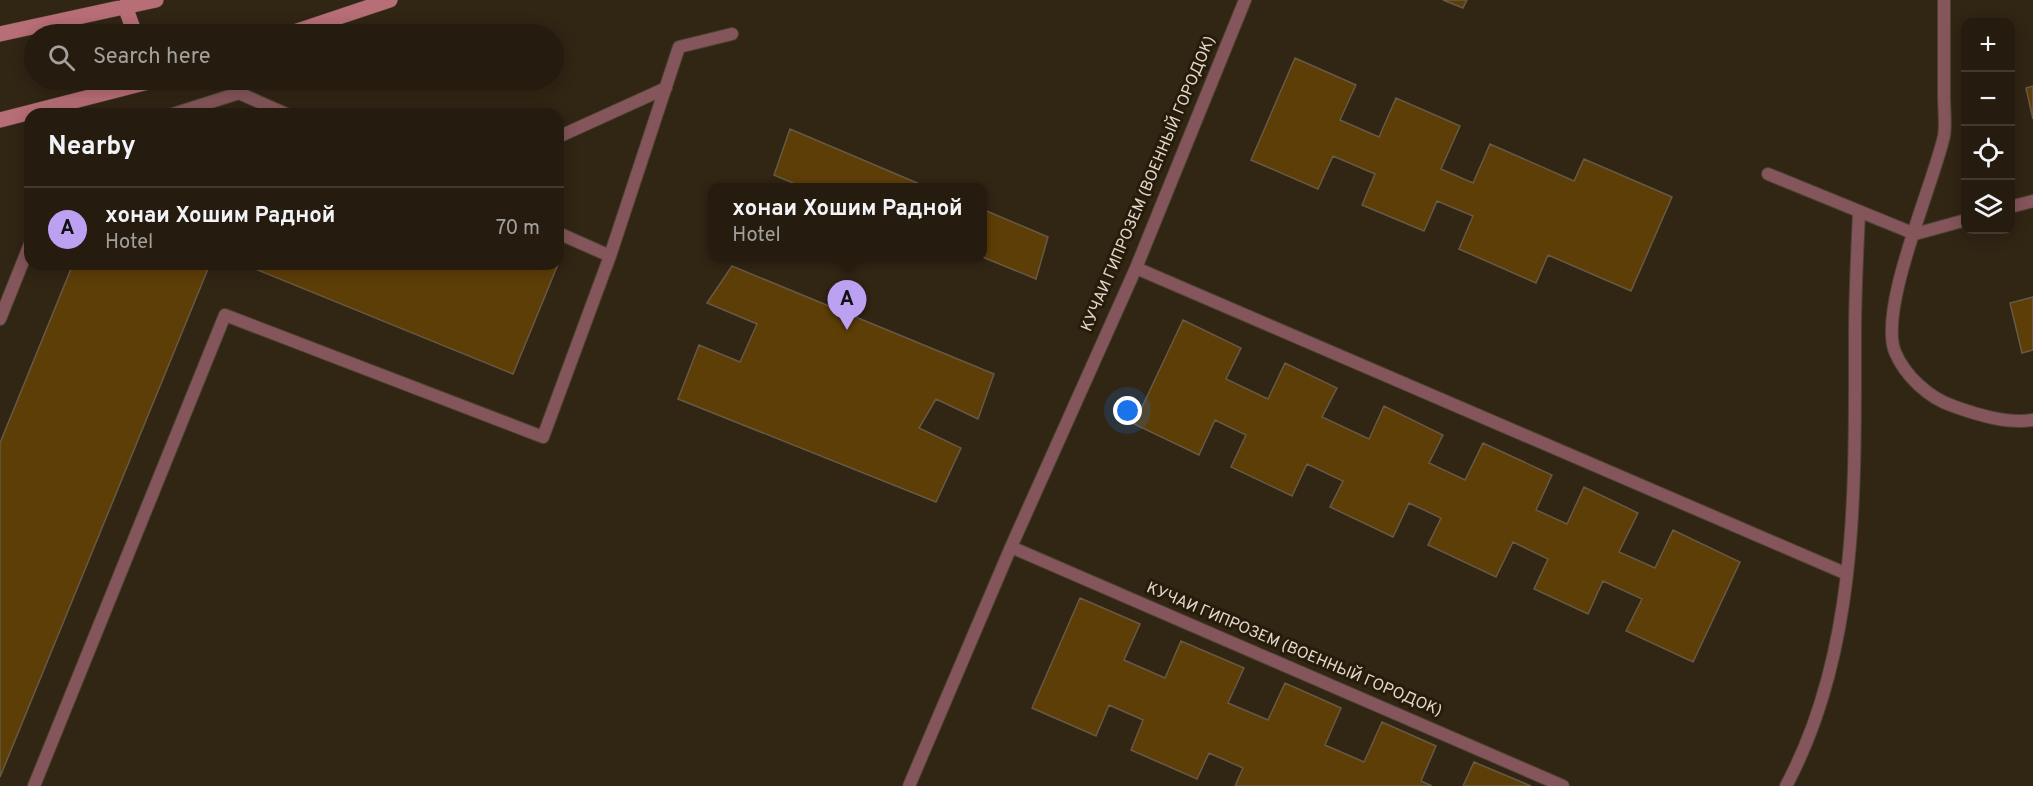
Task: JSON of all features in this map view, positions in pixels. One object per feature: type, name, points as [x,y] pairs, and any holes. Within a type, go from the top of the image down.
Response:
[{"type":"main road","points":[[45,24],[156,0]]},
{"type":"main road","points":[[318,24],[390,0]]},
{"type":"main road","points":[[125,6],[131,24]]},
{"type":"main road","points":[[0,34],[24,29]]},
{"type":"main road","points":[[46,108],[114,90]]},
{"type":"main road","points":[[0,120],[24,114]]},
{"type":"lane","name":"КУЧАИ ГИПРОЗЕМ (ВОЕННЫЙ ГОРОДОК)","points":[[909,786],[1011,547],[1136,268],[1245,0]]},
{"type":"lane","points":[[1944,0],[1944,134],[1916,234],[1901,273],[1893,318],[1895,351],[1917,384],[1945,403],[1979,415],[2021,422],[2033,420]]},
{"type":"lane","points":[[34,786],[225,315],[543,437],[610,256],[679,47],[732,34]]},
{"type":"lane","points":[[564,134],[666,88]]},
{"type":"lane","points":[[192,108],[239,93],[273,108]]},
{"type":"lane","points":[[1768,174],[1859,213],[1916,234],[1961,221]]},
{"type":"lane","points":[[2015,206],[2033,201]]},
{"type":"lane","points":[[1786,786],[1828,684],[1847,574],[1856,421],[1855,333],[1859,213]]},
{"type":"lane","points":[[564,236],[610,256]]},
{"type":"lane","points":[[0,319],[24,259]]},
{"type":"lane","points":[[1136,268],[1847,574]]},
{"type":"lane","name":"КУЧАИ ГИПРОЗЕМ (ВОЕННЫЙ ГОРОДОК)","points":[[1011,547],[1563,786]]},
{"type":"building","points":[[1443,0],[1467,0],[1463,8]]},
{"type":"building","points":[[1295,58],[1356,85],[1340,120],[1379,137],[1396,98],[1460,126],[1441,169],[1473,183],[1490,144],[1574,181],[1584,159],[1672,197],[1631,291],[1548,255],[1536,283],[1459,249],[1473,216],[1437,201],[1424,231],[1362,205],[1375,174],[1333,156],[1318,189],[1251,160]]},
{"type":"building","points":[[2033,86],[2033,119],[2026,88]]},
{"type":"building","points":[[790,129],[917,183],[793,183],[774,175]]},
{"type":"building","points":[[987,211],[1048,237],[1036,279],[987,259]]},
{"type":"building","points":[[732,266],[994,374],[978,419],[936,399],[919,428],[961,448],[936,502],[678,399],[699,345],[740,362],[757,324],[707,303]]},
{"type":"building","points":[[71,270],[208,270],[0,777],[0,443]]},
{"type":"building","points":[[258,270],[556,270],[513,374]]},
{"type":"building","points":[[2033,297],[2033,350],[2022,353],[2010,303]]},
{"type":"building","points":[[1183,320],[1241,348],[1226,379],[1268,399],[1285,363],[1337,388],[1322,417],[1369,439],[1384,406],[1443,435],[1429,463],[1465,480],[1483,443],[1552,475],[1536,510],[1567,524],[1584,487],[1638,513],[1619,552],[1655,568],[1673,530],[1740,562],[1693,662],[1626,631],[1642,599],[1603,581],[1588,614],[1534,589],[1548,559],[1513,542],[1496,577],[1428,545],[1441,518],[1409,503],[1393,537],[1330,507],[1343,481],[1307,464],[1292,496],[1231,467],[1246,435],[1215,420],[1199,455],[1134,424]]},
{"type":"building","points":[[1080,598],[1140,624],[1124,660],[1165,678],[1181,641],[1244,668],[1228,703],[1268,720],[1285,683],[1341,708],[1325,745],[1364,762],[1382,722],[1436,746],[1421,781],[1432,786],[1235,786],[1243,768],[1209,753],[1197,779],[1131,750],[1143,720],[1109,705],[1096,736],[1032,708]]},
{"type":"building","points":[[1474,762],[1531,786],[1463,786]]},
{"type":"place","name":"хонаи Хошим Радной","points":[[847,330]]}]
